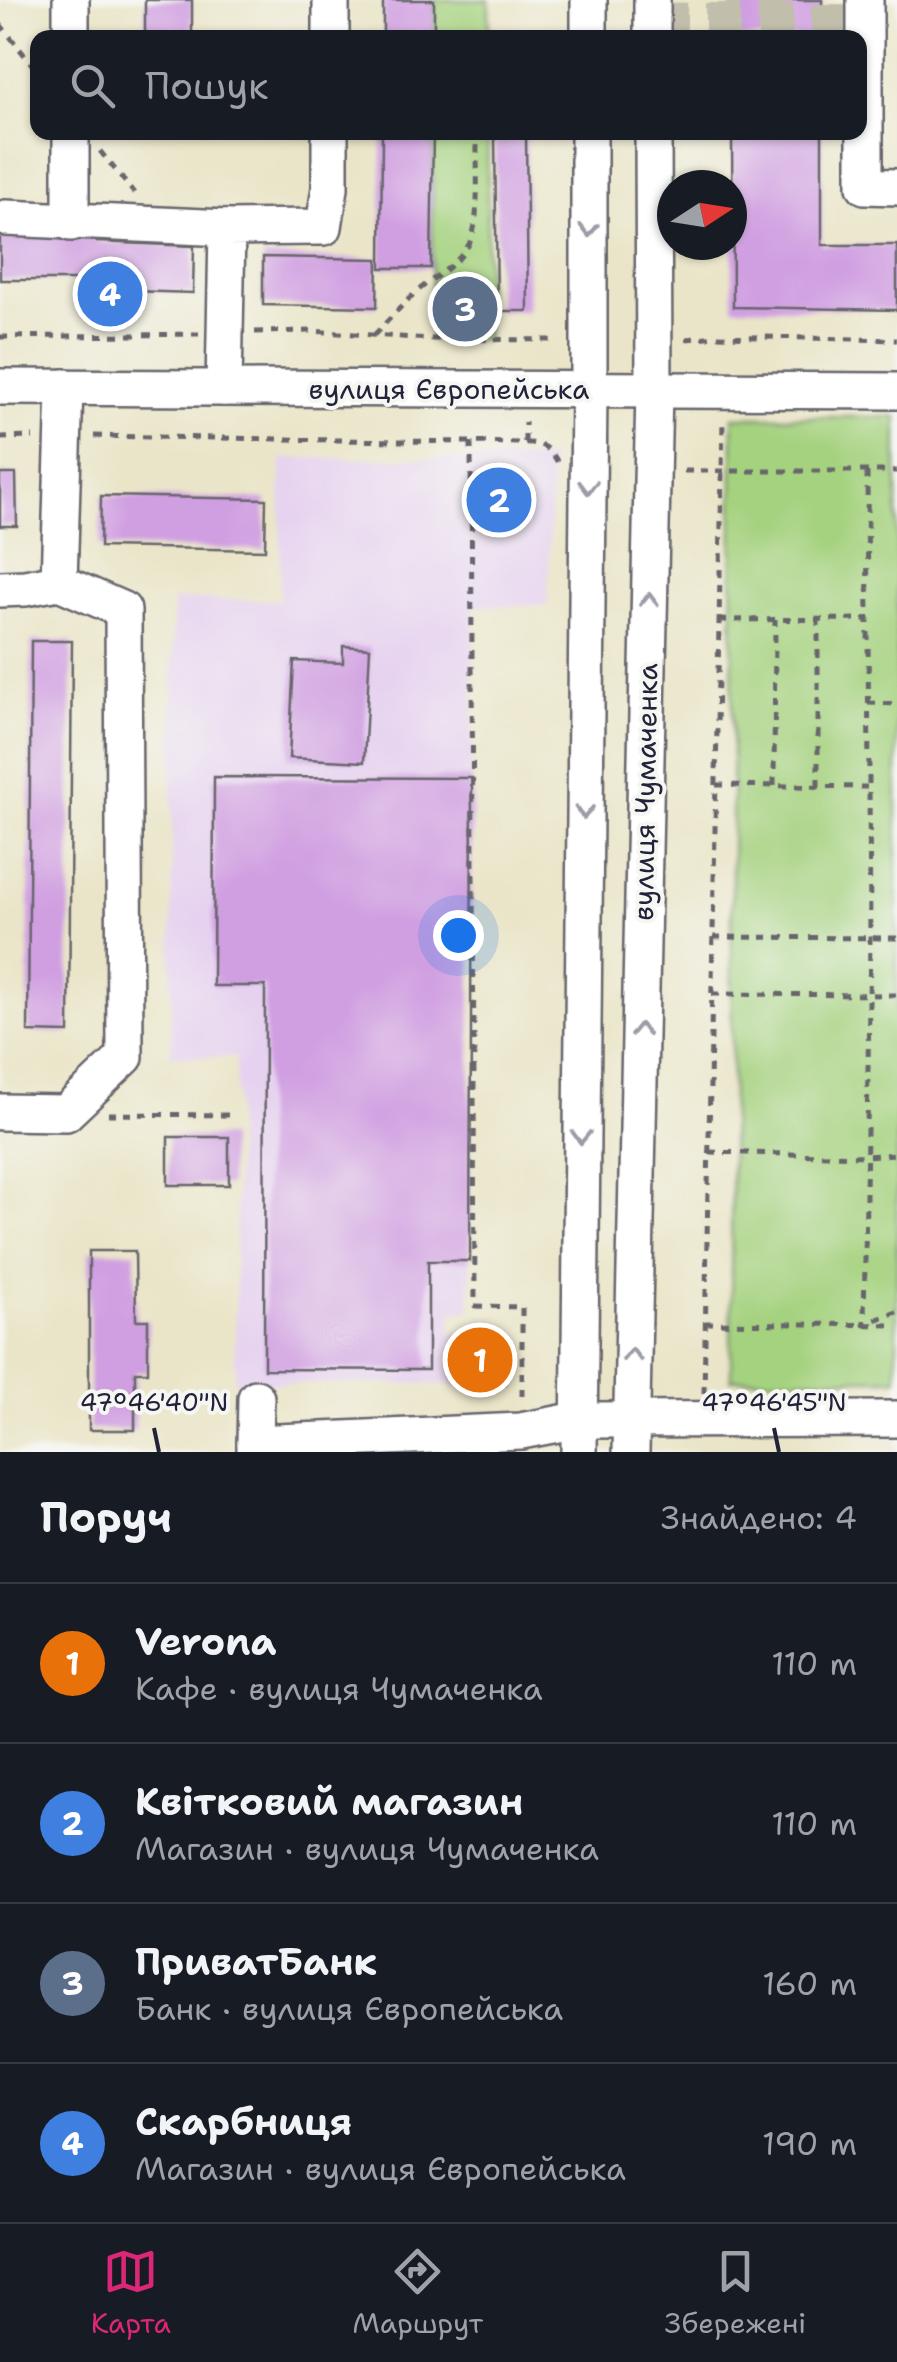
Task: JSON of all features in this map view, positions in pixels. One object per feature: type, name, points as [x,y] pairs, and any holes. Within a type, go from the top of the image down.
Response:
[{"type":"street","points":[[71,0],[71,30]]},
{"type":"street","points":[[331,0],[331,30]]},
{"type":"street","points":[[588,0],[589,30]]},
{"type":"street","points":[[652,0],[652,30]]},
{"type":"street","points":[[865,0],[865,30]]},
{"type":"street","points":[[71,222],[85,140]]},
{"type":"street","points":[[6,218],[227,228],[324,227],[330,188],[330,140]]},
{"type":"street","points":[[578,1436],[589,140]]},
{"type":"street","name":"вулиця Чумаченка","points":[[631,1436],[654,390],[653,140]]},
{"type":"street","points":[[865,140],[865,186],[897,187]]},
{"type":"street","points":[[224,388],[227,228]]},
{"type":"street","name":"вулиця Європейська","points":[[0,387],[897,392]]},
{"type":"street","points":[[60,582],[65,387]]},
{"type":"street","points":[[0,589],[60,582],[124,610],[124,1057],[66,1113],[0,1112]]},
{"type":"street","points":[[256,1398],[255,1448],[522,1431],[631,1436],[897,1419]]},
{"type":"path","points":[[0,24],[30,62]]},
{"type":"path","points":[[85,140],[160,226]]},
{"type":"path","points":[[374,335],[412,296],[454,266],[472,240],[477,140]]},
{"type":"path","points":[[0,337],[310,330],[431,339],[561,340]]},
{"type":"path","points":[[686,339],[716,336],[897,340]]},
{"type":"path","points":[[704,1396],[724,416]]},
{"type":"path","points":[[525,422],[525,443]]},
{"type":"path","points":[[64,436],[536,442],[553,454],[562,474]]},
{"type":"path","points":[[470,442],[475,1306],[522,1307],[522,1431]]},
{"type":"path","points":[[684,471],[897,471]]},
{"type":"path","points":[[864,1324],[870,938],[866,472]]},
{"type":"path","points":[[720,620],[867,618]]},
{"type":"path","points":[[774,786],[775,620]]},
{"type":"path","points":[[818,620],[818,786]]},
{"type":"path","points":[[868,703],[897,704]]},
{"type":"path","points":[[716,785],[867,787]]},
{"type":"path","points":[[713,936],[897,938]]},
{"type":"path","points":[[712,994],[897,995]]},
{"type":"path","points":[[66,1113],[235,1115]]},
{"type":"path","points":[[709,1152],[897,1154]]},
{"type":"path","points":[[864,1324],[897,1312]]},
{"type":"path","points":[[706,1322],[897,1325]]},
{"type":"shaded area","points":[[281,458],[551,459],[548,605],[474,606],[470,1311],[452,1311],[452,1384],[235,1383],[236,1057],[171,1056],[173,600],[280,600]]},
{"type":"green space","points":[[434,0],[489,0],[489,30],[434,30]]},
{"type":"green space","points":[[433,140],[488,140],[486,340],[431,339]]},
{"type":"green space","points":[[733,417],[897,417],[897,1379],[731,1379]]},
{"type":"building","points":[[145,0],[192,0],[192,30],[145,30]]},
{"type":"building","points":[[383,0],[434,0],[434,30],[383,30]]},
{"type":"building","points":[[732,0],[822,0],[822,30],[732,30]]},
{"type":"building","points":[[382,140],[433,140],[431,268],[381,268]]},
{"type":"building","points":[[495,140],[526,140],[528,311],[497,311]]},
{"type":"building","points":[[732,140],[822,140],[822,245],[897,245],[897,310],[733,307],[733,260],[747,260],[747,170],[732,170]]},
{"type":"building","points":[[0,230],[97,233],[97,242],[194,246],[193,293],[100,290],[100,280],[0,280]]},
{"type":"building","points":[[263,257],[378,259],[377,307],[263,305]]},
{"type":"building","points":[[0,474],[16,474],[17,526],[0,526]]},
{"type":"building","points":[[101,496],[266,499],[265,550],[100,547]]},
{"type":"building","points":[[31,641],[72,641],[69,1033],[28,1032]]},
{"type":"building","points":[[343,646],[370,648],[364,762],[289,758],[294,661],[343,663]]},
{"type":"building","points":[[214,777],[472,778],[470,1261],[428,1261],[428,1370],[264,1369],[265,986],[213,986]]},
{"type":"building","points":[[168,1137],[229,1137],[229,1185],[168,1185]]},
{"type":"building","points":[[89,1251],[135,1251],[136,1320],[148,1320],[148,1372],[135,1372],[135,1430],[89,1430]]},
{"type":"building","points":[[454,1335],[506,1336],[505,1385],[453,1384]]},
{"type":"tunnel","points":[[652,20],[865,22]]},
{"type":"place","name":"Скарбниця","points":[[110,294]]},
{"type":"place","name":"ПриватБанк","points":[[465,309]]},
{"type":"place","name":"Квітковий магазин","points":[[499,500]]},
{"type":"place","name":"Verona","points":[[480,1360]]}]
